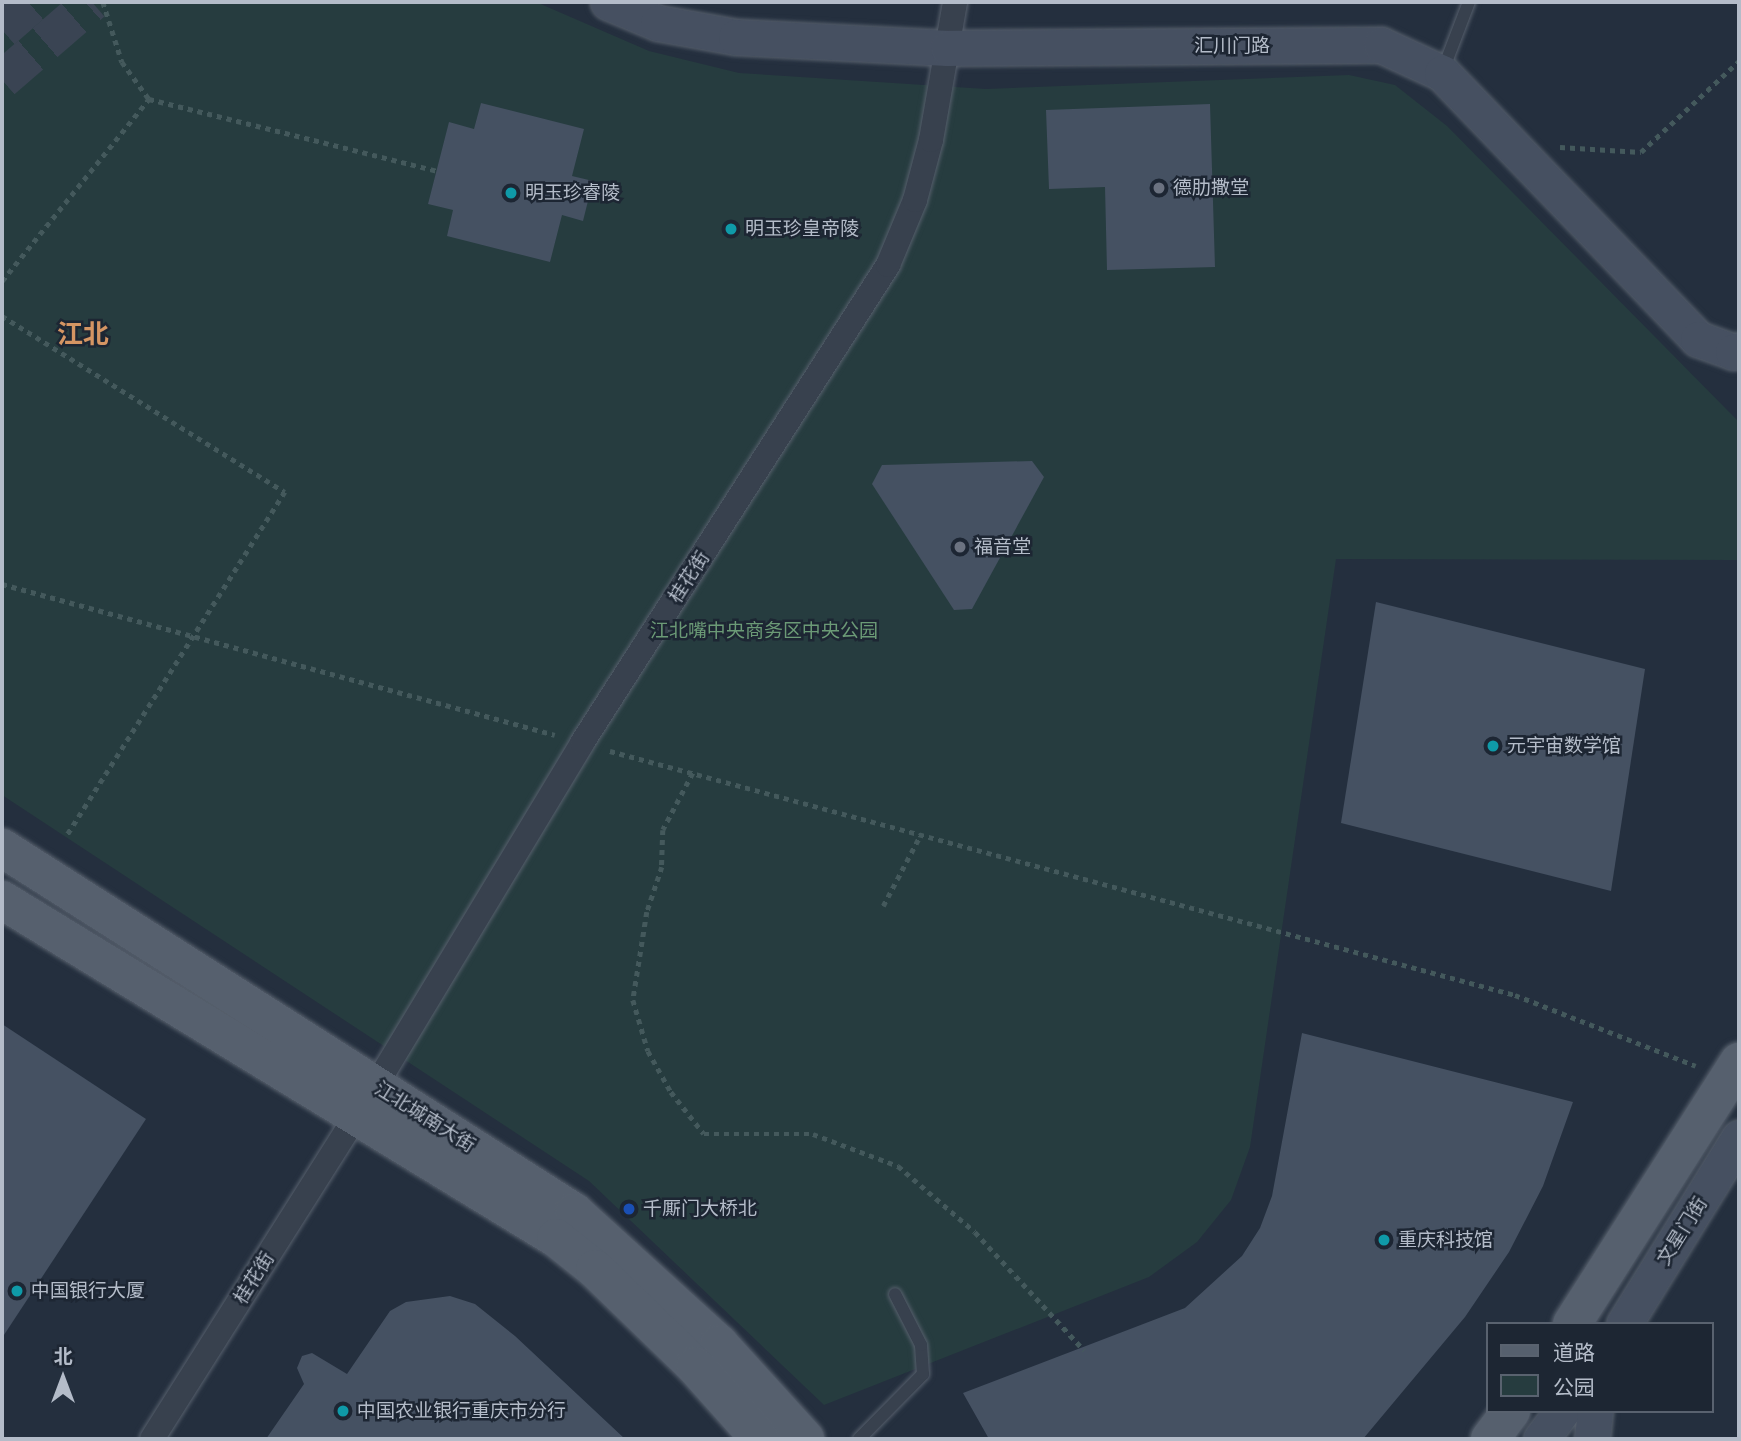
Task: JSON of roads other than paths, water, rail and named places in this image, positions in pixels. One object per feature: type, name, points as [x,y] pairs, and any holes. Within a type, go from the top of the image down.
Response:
[{"type":"main road","name":"江北城南大街","points":[[2,848],[366,1101],[556,1238],[695,1366],[760,1439]]},
{"type":"main road","name":"江北城南大街","points":[[2,900],[366,1101],[574,1212],[719,1344],[805,1439]]},
{"type":"main road","points":[[1573,1322],[1739,1062]]},
{"type":"main road","points":[[1490,1439],[1510,1413]]},
{"type":"street","name":"汇川门路","points":[[608,2],[658,23],[736,37],[948,48],[1381,46],[1442,73],[1699,340],[1733,352],[1739,349]]},
{"type":"street","name":"桂花街","points":[[152,1439],[366,1101],[582,743],[888,265],[918,188],[948,48],[955,2]]},
{"type":"street","name":"文星门街","points":[[1624,1322],[1739,1138]]},
{"type":"street","points":[[1541,1439],[1560,1413]]},
{"type":"street","points":[[1592,1439],[1595,1413]]},
{"type":"lane","points":[[1442,73],[1469,2]]},
{"type":"lane","points":[[859,1439],[923,1374],[921,1345],[895,1294]]},
{"type":"tunnel","points":[[2,30],[34,2]]},
{"type":"tunnel","points":[[2,80],[92,2]]},
{"type":"place","name":"德肋撒堂","points":[[1159,188]]},
{"type":"place","name":"明玉珍睿陵","points":[[511,193]]},
{"type":"place","name":"明玉珍皇帝陵","points":[[731,229]]},
{"type":"place","name":"福音堂","points":[[960,547]]},
{"type":"place","name":"元宇宙数学馆","points":[[1493,746]]},
{"type":"place","name":"千厮门大桥北","points":[[629,1209]]},
{"type":"place","name":"重庆科技馆","points":[[1384,1240]]},
{"type":"place","name":"中国银行大厦","points":[[17,1291]]},
{"type":"place","name":"中国农业银行重庆市分行","points":[[343,1411]]},
{"type":"district","name":"江北","points":[[83,335]]},
{"type":"park label","name":"江北嘴中央商务区中央公园","points":[[764,631]]}]
